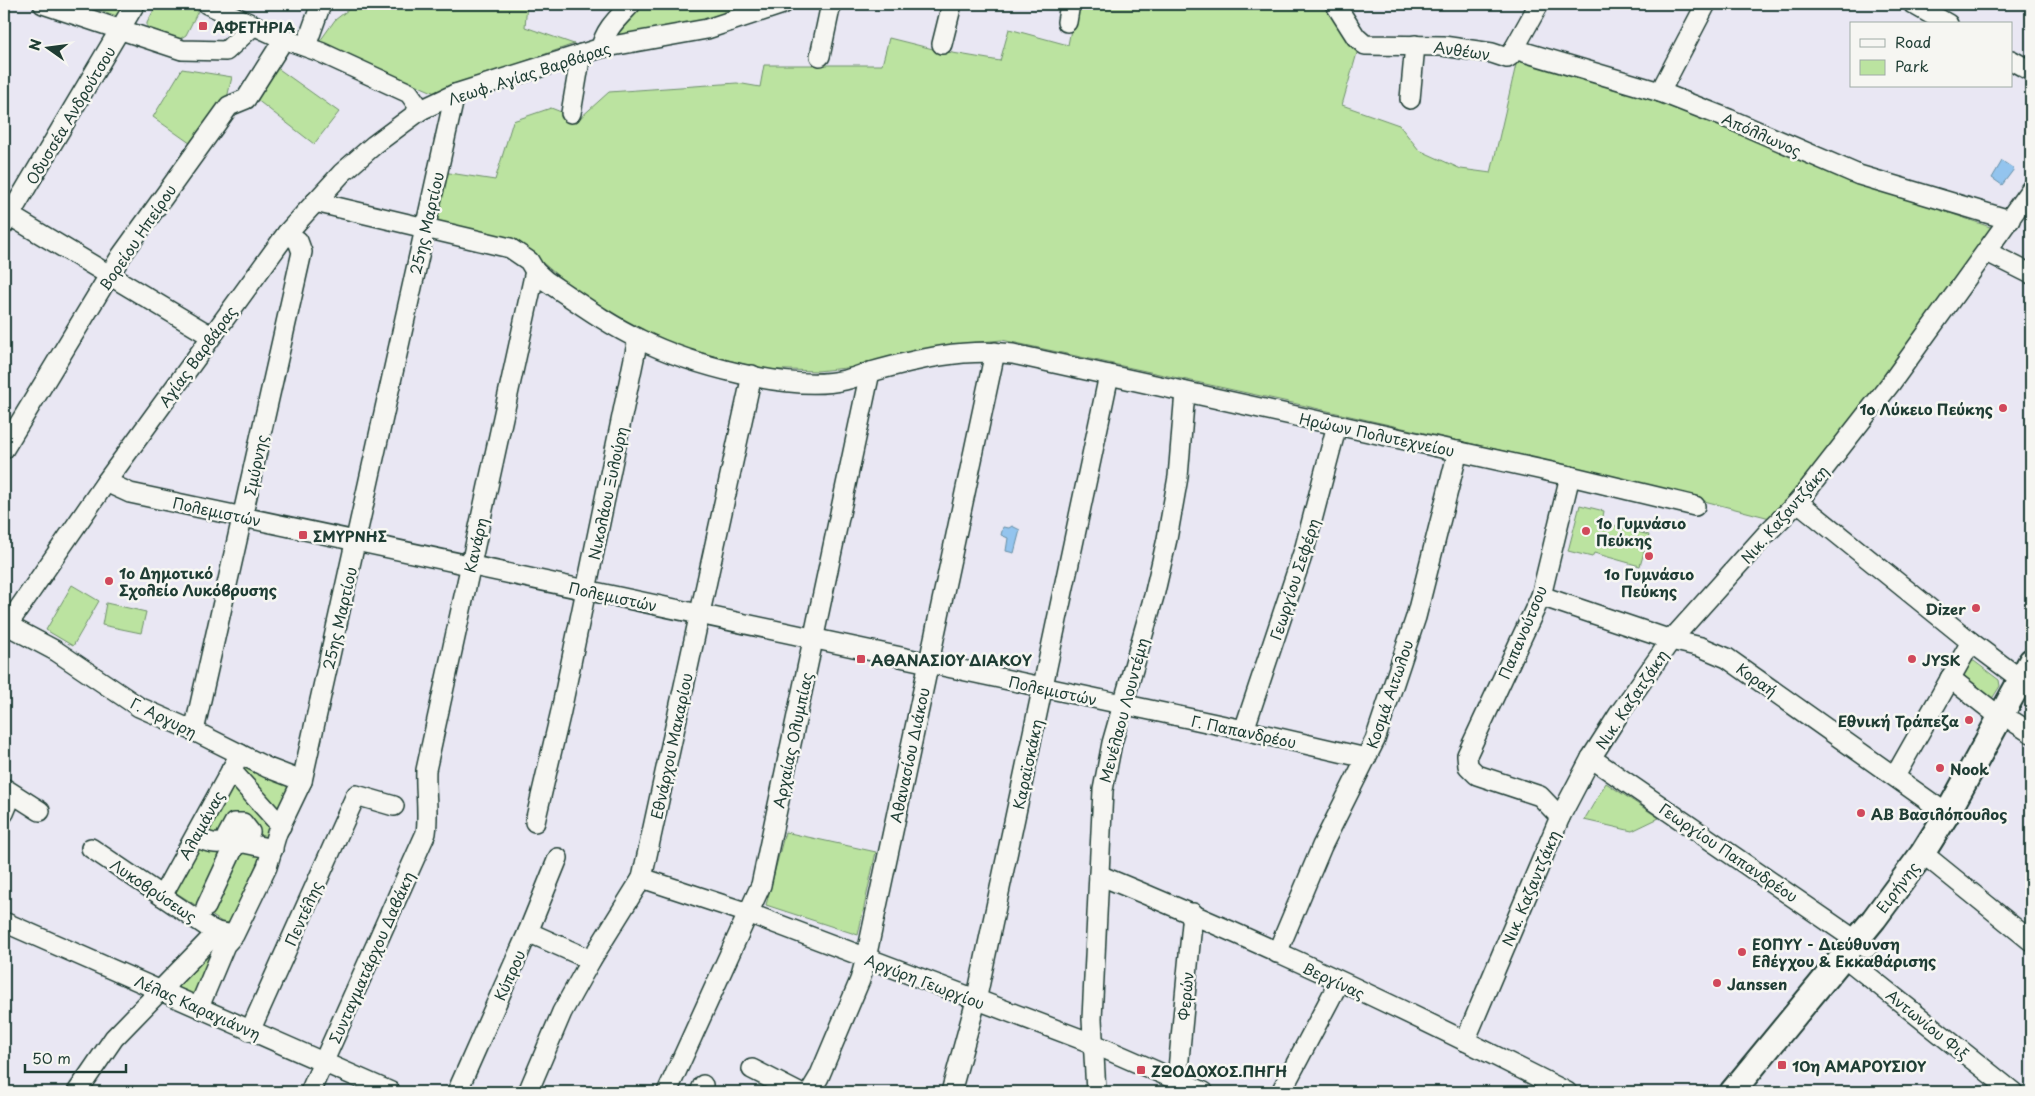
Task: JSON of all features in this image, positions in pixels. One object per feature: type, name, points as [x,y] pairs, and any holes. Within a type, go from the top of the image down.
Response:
[{"type":"main road","name":"Ειρήνης","points":[[1732,1092],[1855,952],[1931,860],[2015,724],[2029,680]]},
{"type":"main road","name":"Ειρήνης","points":[[1748,1092],[1855,952],[1947,814],[2015,724]]},
{"type":"street","points":[[43,4],[121,28],[182,50],[226,51],[254,25]]},
{"type":"street","name":"Οδυσσέα Ανδρούτσου","points":[[6,217],[135,4]]},
{"type":"street","points":[[206,4],[284,39],[306,46],[409,93],[421,110]]},
{"type":"street","points":[[306,46],[321,4]]},
{"type":"street","points":[[601,48],[603,38],[610,26],[631,4]]},
{"type":"street","name":"Λεωφ. Αγίας Βαρβάρας","points":[[421,110],[455,94],[580,54],[601,48],[707,29],[783,4]]},
{"type":"street","points":[[820,56],[830,4]]},
{"type":"street","points":[[942,44],[952,4]]},
{"type":"street","name":"Ανθέων","points":[[1335,4],[1356,37],[1365,45],[1374,47],[1415,45],[1466,49],[1507,58],[1514,49]]},
{"type":"street","points":[[1514,49],[1540,4]]},
{"type":"street","points":[[1660,92],[1706,4]]},
{"type":"street","points":[[1924,7],[1945,22]]},
{"type":"street","name":"Βορείου Ηπείρου","points":[[4,448],[109,275],[229,106],[246,98],[284,39]]},
{"type":"street","points":[[1410,99],[1415,45]]},
{"type":"street","name":"Απόλλωνος","points":[[1514,49],[1660,92],[1729,119],[1859,175],[2010,220]]},
{"type":"street","points":[[571,113],[580,54]]},
{"type":"street","points":[[2012,61],[2031,71]]},
{"type":"street","name":"25ης Μαρτίου","points":[[199,1008],[225,945],[226,933],[267,867],[280,826],[302,780],[455,94]]},
{"type":"street","name":"Αγίας Βαρβάρας","points":[[5,628],[106,482],[211,336],[288,234],[342,173],[374,145],[421,110]]},
{"type":"street","name":"Νικ. Καζαντζάκη","points":[[1671,640],[1768,532],[1798,502],[1891,383],[2031,189]]},
{"type":"street","name":"Ηρώων Πολυτεχνείου","points":[[315,202],[510,248],[529,262],[535,271],[546,281],[638,339],[677,355],[752,376],[804,383],[844,380],[945,354],[995,352],[1013,354],[1570,476],[1695,506]]},
{"type":"street","points":[[6,217],[109,275],[211,336]]},
{"type":"street","name":"Σμύρνης","points":[[194,731],[302,252],[298,241],[288,234]]},
{"type":"street","points":[[1987,252],[2031,274]]},
{"type":"street","name":"Κανάρη","points":[[428,820],[425,789],[426,770],[535,271]]},
{"type":"street","name":"Νικολάου Ξυλούρη","points":[[535,822],[638,339]]},
{"type":"street","name":"Αθανασίου Διάκου","points":[[810,1092],[819,1077],[860,980],[866,958],[995,352]]},
{"type":"street","name":"Αρχαίας Ολυμπίας","points":[[667,1092],[760,885],[870,372]]},
{"type":"street","name":"Καραϊσκάκη","points":[[951,1092],[976,1001],[1109,375]]},
{"type":"street","name":"Εθνάρχου Μακαρίου","points":[[528,1092],[562,1012],[591,960],[642,878],[752,376]]},
{"type":"street","name":"Μενέλαου Λουντέμη","points":[[1096,1092],[1092,1019],[1103,790],[1122,705],[1154,596],[1167,538],[1178,477],[1185,392]]},
{"type":"street","name":"Γεωργίου Σεφέρη","points":[[1244,730],[1305,547],[1336,425]]},
{"type":"street","name":"Κοσμά Αιτωλου","points":[[1277,953],[1322,846],[1376,740],[1416,617],[1458,452]]},
{"type":"street","name":"Παπανούτσου","points":[[1467,755],[1541,596],[1570,476]]},
{"type":"street","name":"Πολεμιστών","points":[[106,482],[130,493],[1122,705]]},
{"type":"street","points":[[1798,502],[1971,642],[2029,680]]},
{"type":"street","name":"Κοραή","points":[[1541,596],[1671,640],[1702,647],[1726,658],[1947,814]]},
{"type":"street","name":"Γ. Αργυρη","points":[[5,628],[56,651],[139,707],[194,731],[236,762],[268,768],[302,780]]},
{"type":"street","name":"Νικ. Καζατζάκη","points":[[1560,818],[1591,758],[1619,714],[1671,640]]},
{"type":"street","points":[[1895,776],[1971,642]]},
{"type":"street","points":[[1950,678],[2015,724]]},
{"type":"street","name":"Γ. Παπανδρέου","points":[[1122,705],[1366,758]]},
{"type":"street","name":"Νικ. Καζαντζάκη","points":[[1465,1041],[1560,818],[1540,796],[1477,775],[1468,766],[1467,755]]},
{"type":"street","name":"Γεωργίου Παπανδρέου","points":[[1591,758],[1855,952]]},
{"type":"street","points":[[236,762],[257,799],[280,826]]},
{"type":"street","name":"Αλαμάνας","points":[[162,896],[236,762]]},
{"type":"street","points":[[4,813],[8,791],[40,811]]},
{"type":"street","name":"Πεντέλης","points":[[250,1031],[356,795],[394,806]]},
{"type":"street","points":[[236,843],[227,836],[234,822],[243,823],[257,799]]},
{"type":"street","name":"Συνταγματάρχου Δαβάκη","points":[[310,1092],[421,846],[428,820]]},
{"type":"street","points":[[196,837],[214,843],[236,843],[273,849]]},
{"type":"street","points":[[206,907],[236,843]]},
{"type":"street","name":"Λυκοβρύσεως","points":[[91,848],[162,896],[226,933]]},
{"type":"street","name":"Κύπρου","points":[[458,1092],[558,858]]},
{"type":"street","points":[[1931,860],[2031,941]]},
{"type":"street","name":"Βεργίνας","points":[[1099,875],[1193,913],[1465,1041],[1566,1092]]},
{"type":"street","name":"Αργύρη Γεωργίου","points":[[642,878],[748,913],[976,1001],[1094,1044],[1204,1092]]},
{"type":"street","name":"Φερών","points":[[1177,1080],[1193,913]]},
{"type":"street","name":"Λέλας Καραγιάννη","points":[[4,922],[391,1092]]},
{"type":"street","points":[[528,932],[591,960]]},
{"type":"street","points":[[77,1092],[114,1038],[159,990],[226,933]]},
{"type":"street","name":"Αντωνίου Φιξ","points":[[1855,952],[2013,1092]]},
{"type":"street","points":[[1280,1092],[1339,982]]},
{"type":"street","points":[[752,1069],[797,1092]]},
{"type":"green space","points":[[82,4],[128,4],[117,16]]},
{"type":"green space","points":[[157,4],[194,4],[200,7],[186,35],[178,40],[147,28],[147,23]]},
{"type":"green space","points":[[527,4],[525,27],[574,44],[435,93],[329,47],[320,41],[335,20],[353,6]]},
{"type":"green space","points":[[637,4],[763,4],[706,25],[618,38],[615,34]]},
{"type":"green space","points":[[1076,4],[1322,4],[1357,53],[1342,105],[1399,125],[1419,150],[1461,169],[1491,173],[1518,56],[1677,105],[1837,174],[1993,228],[1798,495],[1770,518],[1561,464],[1284,401],[1002,340],[946,345],[865,366],[817,371],[762,369],[648,338],[585,299],[543,263],[513,242],[429,225],[443,172],[495,180],[513,121],[551,108],[579,119],[609,92],[737,83],[760,87],[764,65],[882,65],[889,38],[941,51],[1000,61],[1009,29],[1068,45]]},
{"type":"green space","points":[[276,67],[339,112],[314,144],[252,96]]},
{"type":"green space","points":[[182,69],[232,77],[227,98],[194,146],[153,117]]},
{"type":"green space","points":[[1580,505],[1604,511],[1602,522],[1649,535],[1640,566],[1594,553],[1592,557],[1568,551]]},
{"type":"green space","points":[[72,585],[99,601],[73,646],[46,630]]},
{"type":"green space","points":[[106,603],[146,612],[141,633],[102,625]]},
{"type":"green space","points":[[1974,661],[1999,680],[2000,686],[1988,705],[1957,681],[1968,662]]},
{"type":"green space","points":[[239,765],[296,784],[260,856],[230,923],[222,922],[172,890]]},
{"type":"green space","points":[[1606,783],[1659,818],[1632,831],[1584,820]]},
{"type":"green space","points":[[785,832],[876,852],[858,935],[766,905]]},
{"type":"green space","points":[[223,937],[195,998],[175,987]]},
{"type":"water","points":[[2002,161],[2014,169],[2002,185],[1992,178]]},
{"type":"water","points":[[1012,526],[1020,530],[1014,553],[1006,551],[1008,538],[1001,535],[1003,527],[1009,528]]},
{"type":"place","name":"ΑΦΕΤΗΡΙΑ","points":[[203,26]]},
{"type":"place","name":"1ο Λύκειο Πεύκης","points":[[2003,408]]},
{"type":"place","name":"1ο Γυμνάσιο Πεύκης","points":[[1586,531]]},
{"type":"place","name":"ΣΜΥΡΝΗΣ","points":[[303,535]]},
{"type":"place","name":"1o Γυμνάσιο Πεύκης","points":[[1649,556]]},
{"type":"place","name":"1ο Δημοτικό Σχολείο Λυκόβρυσης","points":[[109,581]]},
{"type":"place","name":"Dizer","points":[[1976,608]]},
{"type":"place","name":"ΑΘΑΝΑΣΙΟΥ ΔΙΑΚΟΥ","points":[[861,659]]},
{"type":"place","name":"JYSK","points":[[1912,659]]},
{"type":"place","name":"Εθνική Τράπεζα","points":[[1969,720]]},
{"type":"place","name":"Nook","points":[[1940,768]]},
{"type":"place","name":"ΑΒ Βασιλόπουλος","points":[[1861,813]]},
{"type":"place","name":"ΕΟΠΥΥ - Διεύθυνση Ελέγχου & Εκκαθάρισης","points":[[1742,952]]},
{"type":"place","name":"Janssen","points":[[1717,983]]},
{"type":"place","name":"10η ΑΜΑΡΟΥΣΙΟΥ","points":[[1782,1065]]},
{"type":"place","name":"ΖΩΟΔΟΧΟΣ.ΠΗΓΗ","points":[[1141,1070]]}]
